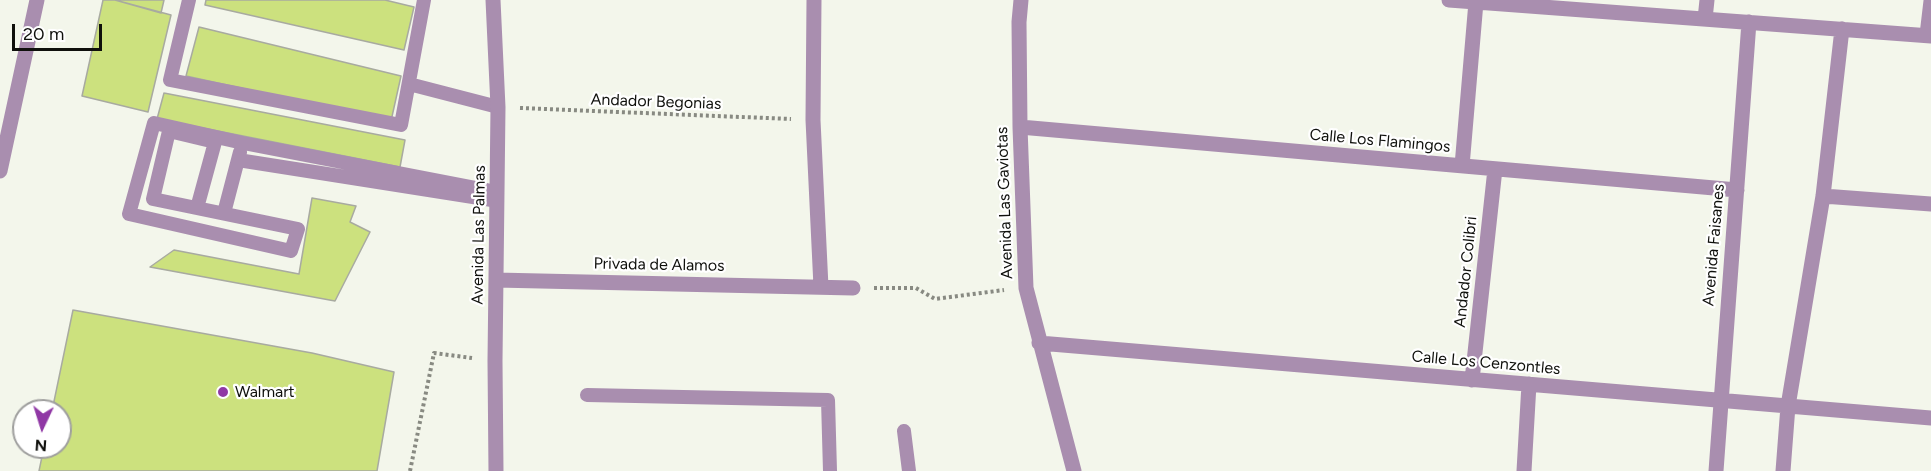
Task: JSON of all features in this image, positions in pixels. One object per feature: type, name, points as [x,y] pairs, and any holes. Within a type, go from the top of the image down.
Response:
[{"type":"street","points":[[0,171],[37,0]]},
{"type":"street","name":"Avenida Las Palmas","points":[[493,0],[498,108],[496,471]]},
{"type":"street","points":[[814,0],[813,120],[821,287]]},
{"type":"street","name":"Avenida Las Gaviotas","points":[[1021,0],[1019,22],[1020,127],[1026,288],[1074,471]]},
{"type":"street","points":[[1449,0],[1929,36],[1931,1]]},
{"type":"street","points":[[1705,19],[1707,0]]},
{"type":"street","points":[[1462,166],[1476,2]]},
{"type":"street","name":"Avenida Faisanes","points":[[1716,471],[1749,22]]},
{"type":"street","points":[[1783,471],[1788,406],[1823,196],[1842,29]]},
{"type":"street","name":"Calle Los Flamingos","points":[[1020,127],[1737,190]]},
{"type":"street","name":"Andador Colibri","points":[[1472,380],[1495,169]]},
{"type":"street","points":[[1823,196],[1931,204]]},
{"type":"street","name":"Privada de Alamos","points":[[496,280],[853,288]]},
{"type":"street","name":"Calle Los Cenzontles","points":[[1039,343],[1931,418]]},
{"type":"street","points":[[1524,471],[1529,384]]},
{"type":"lane","points":[[189,0],[170,81],[401,125],[424,0]]},
{"type":"lane","points":[[409,84],[498,108]]},
{"type":"lane","points":[[197,208],[215,142],[169,131],[153,200],[298,229],[291,251],[129,214],[154,123],[497,196]]},
{"type":"lane","points":[[224,213],[243,143]]},
{"type":"lane","points":[[238,160],[497,196]]},
{"type":"lane","points":[[587,395],[828,400],[830,471]]},
{"type":"lane","points":[[904,431],[909,471]]},
{"type":"path","name":"Andador Begonias","points":[[498,108],[813,120]]},
{"type":"path","points":[[853,288],[916,288],[935,299],[1026,288]]},
{"type":"path","points":[[410,471],[434,353],[495,361]]},
{"type":"building","points":[[103,0],[115,0],[171,15],[148,112],[82,96]]},
{"type":"building","points":[[115,0],[164,0],[161,13]]},
{"type":"building","points":[[206,0],[385,0],[414,7],[404,50],[205,5]]},
{"type":"building","points":[[199,27],[401,76],[391,121],[186,76]]},
{"type":"building","points":[[164,93],[405,140],[400,167],[157,119]]},
{"type":"building","points":[[312,198],[356,206],[350,222],[370,232],[335,301],[150,267],[174,250],[299,274]]},
{"type":"building","name":"Walmart","points":[[73,310],[312,353],[394,372],[377,471],[39,471],[42,459],[72,459],[72,399],[54,399]]},
{"type":"place","name":"Walmart","points":[[223,392]]}]
